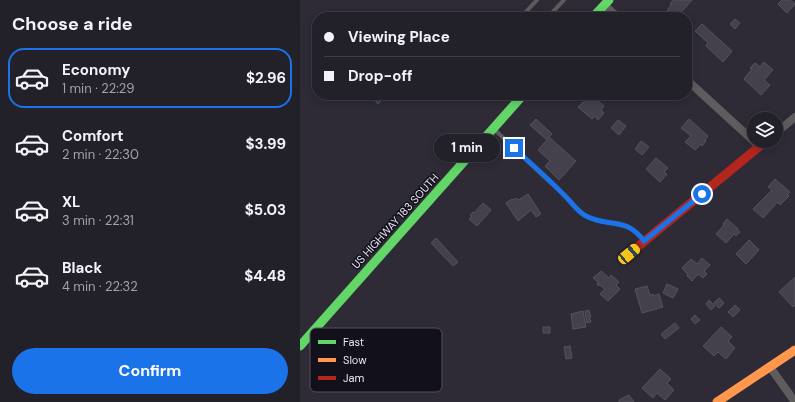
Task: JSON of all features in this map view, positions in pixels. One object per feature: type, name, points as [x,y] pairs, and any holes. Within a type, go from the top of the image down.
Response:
[{"type":"main road","points":[[598,12],[607,2]]},
{"type":"main road","name":"US HIGHWAY 183 SOUTH","points":[[316,328],[518,100]]},
{"type":"main road","points":[[629,254],[758,148]]},
{"type":"main road","name":"US HIGHWAY 183 SOUTH","points":[[300,346],[310,335]]},
{"type":"main road","points":[[717,402],[795,350]]},
{"type":"street","points":[[607,2],[614,12]]},
{"type":"street","points":[[692,84],[747,131]]},
{"type":"street","points":[[783,127],[795,117]]},
{"type":"street","points":[[770,367],[795,402]]},
{"type":"lane","points":[[525,12],[537,0]]},
{"type":"lane","points":[[553,12],[564,0]]},
{"type":"lane","points":[[493,128],[580,212],[594,219],[628,226],[638,233],[644,241]]},
{"type":"building","points":[[673,0],[692,0],[681,12],[668,12],[667,11],[671,5],[670,4]]},
{"type":"building","points":[[782,0],[790,0],[795,4],[787,13],[778,4]]},
{"type":"building","points":[[735,19],[740,23],[735,29],[730,24]]},
{"type":"building","points":[[702,24],[732,51],[723,62],[706,46],[708,43],[695,31]]},
{"type":"building","points":[[764,62],[773,70],[764,80],[770,85],[761,95],[744,79],[752,69],[750,68],[755,63],[760,67]]},
{"type":"building","points":[[374,100],[382,100],[378,104]]},
{"type":"building","points":[[586,100],[597,100],[604,106],[601,110],[604,113],[598,120],[595,116],[592,119],[578,107]]},
{"type":"building","points":[[536,119],[552,134],[549,137],[576,161],[559,180],[545,166],[550,161],[538,150],[547,140],[530,125]]},
{"type":"building","points":[[689,119],[708,136],[702,146],[701,144],[695,150],[685,142],[691,136],[681,128]]},
{"type":"building","points":[[618,120],[626,126],[619,135],[611,128]]},
{"type":"building","points":[[641,141],[649,147],[642,155],[635,149]]},
{"type":"building","points":[[656,158],[668,168],[664,172],[667,174],[660,182],[646,169]]},
{"type":"building","points":[[775,179],[790,192],[787,195],[789,196],[780,205],[778,202],[763,218],[753,209],[772,190],[768,187]]},
{"type":"building","points":[[528,194],[541,214],[536,217],[531,210],[518,221],[506,203],[516,198],[518,200]]},
{"type":"building","points":[[483,203],[491,210],[477,226],[469,219],[472,216],[470,215],[473,212],[474,213]]},
{"type":"building","points":[[727,219],[740,232],[736,236],[734,234],[726,243],[716,234]]},
{"type":"building","points":[[436,238],[458,262],[453,266],[431,243]]},
{"type":"building","points":[[749,240],[759,250],[746,264],[736,254]]},
{"type":"building","points":[[702,258],[710,265],[704,271],[707,274],[703,278],[698,274],[692,281],[682,268],[691,259],[697,264]]},
{"type":"building","points":[[601,271],[609,278],[611,275],[619,282],[616,285],[620,289],[608,301],[600,294],[605,289],[600,285],[599,286],[597,284],[598,282],[593,278]]},
{"type":"building","points":[[795,277],[795,305],[793,307],[779,292]]},
{"type":"building","points":[[667,284],[678,289],[673,298],[663,293]]},
{"type":"building","points":[[647,286],[650,295],[653,294],[654,296],[659,294],[663,307],[642,313],[635,289]]},
{"type":"building","points":[[719,298],[724,303],[719,308],[714,303]]},
{"type":"building","points":[[709,300],[715,306],[711,310],[706,304]]},
{"type":"building","points":[[735,305],[740,310],[733,317],[728,312]]},
{"type":"building","points":[[589,310],[591,317],[589,317],[589,319],[591,322],[587,323],[585,311]]},
{"type":"building","points":[[583,311],[586,327],[573,329],[571,314]]},
{"type":"building","points":[[695,315],[700,320],[695,324],[691,319]]},
{"type":"building","points":[[675,323],[679,328],[665,339],[661,334]]},
{"type":"building","points":[[543,327],[550,327],[550,333],[543,333]]},
{"type":"building","points":[[721,327],[732,337],[728,341],[735,348],[726,359],[718,352],[714,356],[703,346]]},
{"type":"building","points":[[570,346],[572,358],[566,359],[564,347]]},
{"type":"building","points":[[660,369],[671,379],[667,383],[674,390],[665,400],[657,393],[653,398],[642,388]]},
{"type":"building","points":[[629,395],[634,402],[619,402],[619,400]]},
{"type":"traffic: fast","points":[[598,12],[609,0]]},
{"type":"traffic: fast","points":[[316,328],[519,100]]},
{"type":"traffic: fast","points":[[300,346],[310,335]]},
{"type":"traffic: slow","points":[[717,402],[795,350]]},
{"type":"traffic: jam","points":[[629,254],[758,148]]},
{"type":"route","points":[[514,148],[580,212],[594,219],[628,226],[638,233],[644,241],[702,194]]}]
